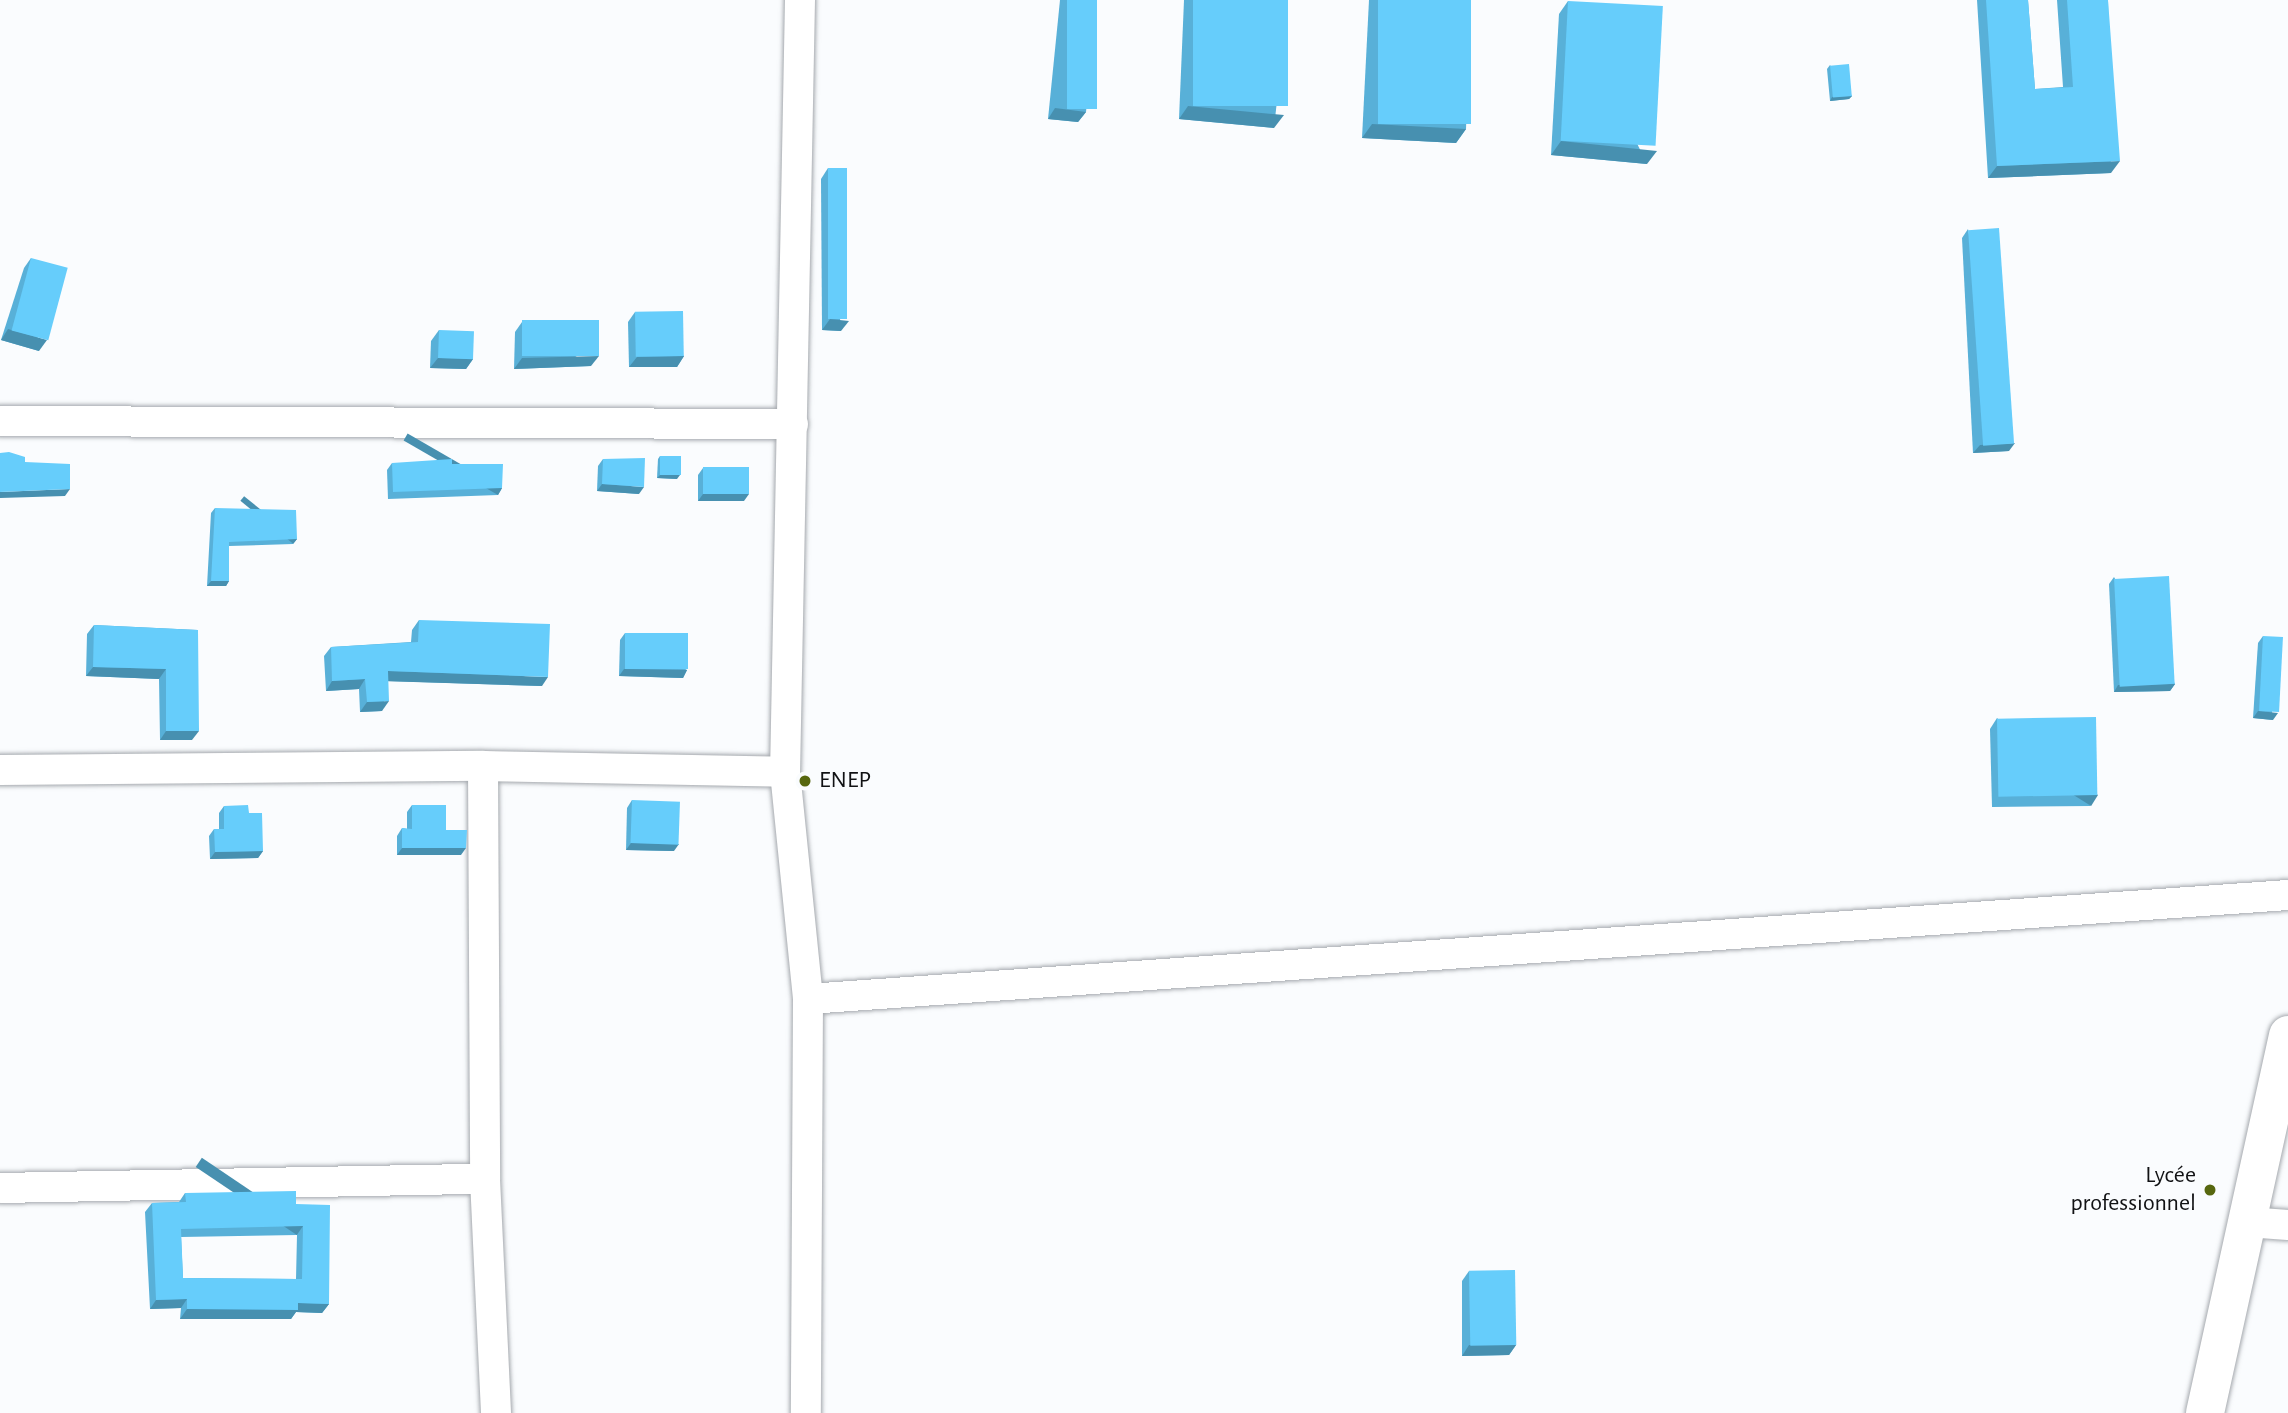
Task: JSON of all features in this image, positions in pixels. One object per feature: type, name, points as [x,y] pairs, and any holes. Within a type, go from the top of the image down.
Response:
[{"type":"main road","points":[[2205,1413],[2288,1035]]},
{"type":"street","points":[[800,0],[785,772],[808,999],[806,1413]]},
{"type":"street","points":[[0,421],[793,424]]},
{"type":"street","points":[[0,770],[483,765],[785,772]]},
{"type":"street","points":[[483,765],[485,1179],[496,1413]]},
{"type":"street","points":[[808,999],[2288,895]]},
{"type":"street","points":[[0,1188],[485,1179]]},
{"type":"street","points":[[2247,1222],[2288,1225]]},
{"type":"building","points":[[1067,0],[1097,0],[1097,109],[1067,109]]},
{"type":"building","points":[[1193,0],[1288,0],[1288,106],[1193,106]]},
{"type":"building","points":[[1378,0],[1471,0],[1471,124],[1378,124]]},
{"type":"building","points":[[1986,0],[2028,0],[2035,89],[2073,87],[2067,0],[2108,0],[2120,161],[1997,166]]},
{"type":"building","points":[[1568,1],[1663,6],[1656,146],[1561,141]]},
{"type":"building","points":[[1849,64],[1852,96],[1833,98],[1830,66]]},
{"type":"building","points":[[828,168],[847,168],[847,319],[828,319]]},
{"type":"building","points":[[1999,228],[2014,443],[1983,446],[1968,230]]},
{"type":"building","points":[[31,258],[68,268],[48,340],[12,330]]},
{"type":"building","points":[[683,311],[684,356],[636,357],[635,312]]},
{"type":"building","points":[[522,320],[599,320],[599,356],[522,356]]},
{"type":"building","points":[[439,330],[474,331],[473,359],[438,358]]},
{"type":"building","points":[[9,452],[25,457],[25,462],[70,464],[70,489],[0,492],[0,453]]},
{"type":"building","points":[[660,456],[681,456],[681,475],[660,475]]},
{"type":"building","points":[[645,458],[644,487],[602,484],[603,459]]},
{"type":"building","points":[[452,459],[452,464],[503,464],[502,488],[393,492],[392,463]]},
{"type":"building","points":[[703,467],[749,467],[749,494],[703,494]]},
{"type":"building","points":[[215,508],[296,510],[297,539],[229,542],[229,581],[211,581]]},
{"type":"building","points":[[2169,576],[2175,684],[2120,687],[2114,579]]},
{"type":"building","points":[[419,620],[550,624],[548,677],[388,671],[389,701],[367,702],[365,679],[332,681],[331,647],[418,642]]},
{"type":"building","points":[[94,625],[198,630],[199,731],[166,731],[166,669],[93,667]]},
{"type":"building","points":[[625,633],[688,633],[688,669],[625,669]]},
{"type":"building","points":[[2263,636],[2283,637],[2279,712],[2259,711]]},
{"type":"building","points":[[2096,717],[2097,795],[1998,797],[1997,719]]},
{"type":"building","points":[[632,800],[680,802],[678,845],[630,843]]},
{"type":"building","points":[[248,805],[249,813],[262,813],[263,851],[215,852],[214,829],[224,829],[224,806]]},
{"type":"building","points":[[412,805],[446,805],[446,830],[467,830],[466,848],[402,848],[402,828],[412,829]]},
{"type":"building","points":[[296,1191],[296,1204],[330,1205],[329,1304],[298,1303],[298,1310],[187,1309],[187,1299],[156,1300],[152,1203],[186,1202],[185,1193]],"holes":[[[303,1226],[302,1279],[183,1278],[181,1229]]]},
{"type":"building","points":[[1515,1270],[1516,1345],[1470,1346],[1469,1271]]},
{"type":"place","name":"ENEP","points":[[805,781]]},
{"type":"place","name":"Lycée professionnel","points":[[2210,1190]]}]
